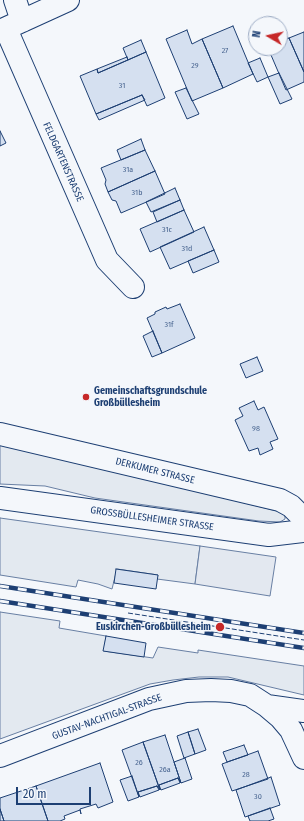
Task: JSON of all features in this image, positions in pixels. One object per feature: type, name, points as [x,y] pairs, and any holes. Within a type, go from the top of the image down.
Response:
[{"type":"street","name":"FELDGARTENSTRASSE","points":[[15,0],[9,27],[107,260],[133,287]]},
{"type":"street","points":[[9,27],[68,0]]},
{"type":"street","name":"DERKUMER STRASSE","points":[[0,434],[280,500],[291,506],[304,519]]},
{"type":"street","name":"GROSSBÜLLESHEIMER STRASSE","points":[[0,498],[269,535],[304,531]]},
{"type":"street","name":"GUSTAV-NACHTIGAL-STRASSE","points":[[0,756],[149,700],[186,691],[231,691],[250,695],[280,717],[291,730],[304,758]]},
{"type":"street","points":[[267,706],[304,711]]},
{"type":"shaded area","points":[[0,442],[285,513],[285,519],[280,522],[259,521],[95,498],[45,486],[0,484]]},
{"type":"shaded area","points":[[0,518],[200,546],[195,584],[157,579],[158,575],[117,569],[112,589],[98,584],[78,580],[76,587],[0,575]]},
{"type":"shaded area","points":[[200,546],[276,557],[270,596],[195,584]]},
{"type":"shaded area","points":[[0,612],[60,621],[59,628],[106,636],[104,651],[153,658],[158,647],[198,653],[198,650],[304,666],[304,695],[228,677],[199,677],[173,680],[150,684],[0,739]]},
{"type":"building","points":[[233,26],[253,74],[223,88],[202,39]]},
{"type":"building","points":[[187,30],[192,44],[202,39],[223,88],[192,101],[166,39]]},
{"type":"building","points":[[304,32],[304,72],[289,38]]},
{"type":"building","points":[[288,38],[304,72],[304,82],[286,90],[271,56],[288,56]]},
{"type":"building","points":[[141,40],[146,52],[128,60],[123,48]]},
{"type":"building","points":[[146,52],[165,98],[147,106],[142,95],[96,114],[80,76],[97,69],[98,73]]},
{"type":"building","points":[[127,57],[128,60],[98,73],[97,69]]},
{"type":"building","points":[[260,58],[268,77],[257,82],[248,63]]},
{"type":"building","points":[[279,73],[292,99],[280,104],[268,77]]},
{"type":"building","points":[[186,88],[199,114],[187,119],[175,92]]},
{"type":"building","points":[[142,95],[145,100],[99,120],[96,114]]},
{"type":"building","points":[[0,131],[6,143],[0,146]]},
{"type":"building","points":[[141,139],[145,150],[121,160],[117,150]]},
{"type":"building","points":[[145,150],[155,171],[108,192],[105,184],[106,180],[101,168]]},
{"type":"building","points":[[155,171],[165,194],[121,213],[116,201],[112,200],[108,192]]},
{"type":"building","points":[[175,188],[180,200],[151,212],[146,202]]},
{"type":"building","points":[[180,200],[184,210],[157,222],[153,212]]},
{"type":"building","points":[[184,210],[194,232],[150,252],[140,229]]},
{"type":"building","points":[[204,227],[214,250],[170,269],[160,247]]},
{"type":"building","points":[[214,250],[219,262],[193,273],[188,261]]},
{"type":"building","points":[[180,304],[195,338],[162,353],[147,318],[166,307],[167,309]]},
{"type":"building","points":[[153,331],[162,353],[152,357],[143,336]]},
{"type":"building","points":[[257,357],[263,371],[246,378],[240,364]]},
{"type":"building","points":[[254,401],[258,410],[264,407],[278,439],[270,442],[273,449],[260,455],[258,448],[249,451],[235,420],[243,416],[239,408]]},
{"type":"building","points":[[116,569],[158,575],[156,589],[114,583]]},
{"type":"building","points":[[106,636],[146,643],[144,657],[103,651]]},
{"type":"building","points":[[198,729],[206,750],[195,754],[188,732]]},
{"type":"building","points":[[188,732],[195,754],[184,758],[177,736]]},
{"type":"building","points":[[165,735],[181,783],[178,778],[159,785],[160,790],[143,742]]},
{"type":"building","points":[[143,742],[160,790],[157,786],[138,792],[139,797],[122,750]]},
{"type":"building","points":[[244,745],[248,755],[227,762],[223,752]]},
{"type":"building","points":[[258,751],[268,779],[232,791],[222,764]]},
{"type":"building","points":[[185,758],[192,779],[181,783],[174,762]]},
{"type":"building","points":[[100,763],[113,802],[98,808],[96,804],[80,809],[81,814],[80,810],[64,816],[65,819],[60,821],[48,821],[36,786]]},
{"type":"building","points":[[132,776],[139,797],[128,801],[120,780]]},
{"type":"building","points":[[271,777],[280,805],[245,817],[236,790]]},
{"type":"building","points":[[178,778],[180,783],[161,790],[159,785]]},
{"type":"building","points":[[36,786],[48,821],[4,821],[0,809],[0,798]]},
{"type":"building","points":[[157,786],[159,790],[140,797],[138,792]]},
{"type":"building","points":[[270,808],[274,819],[268,821],[250,821],[248,816]]},
{"type":"building","points":[[0,809],[4,821],[0,821]]},
{"type":"railway","points":[[0,586],[304,633]]},
{"type":"railway","points":[[0,601],[304,648]]},
{"type":"fence","points":[[128,613],[304,640]]},
{"type":"place","name":"Gemeinschaftsgrundschule Großbüllesheim","points":[[86,397]]},
{"type":"place","name":"Euskirchen-Großbüllesheim","points":[[220,627]]}]
